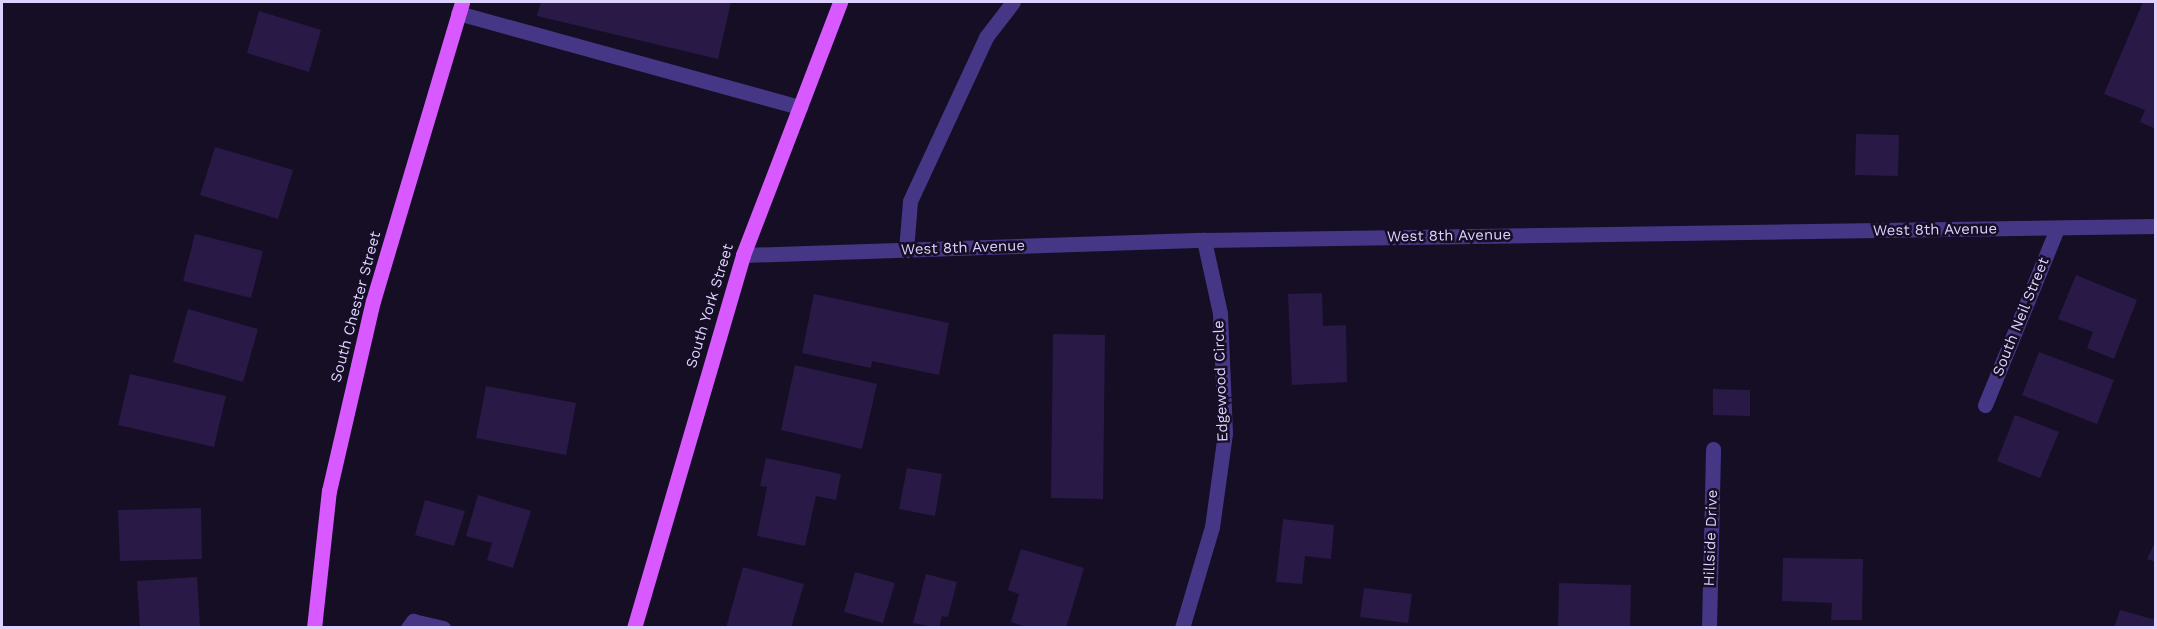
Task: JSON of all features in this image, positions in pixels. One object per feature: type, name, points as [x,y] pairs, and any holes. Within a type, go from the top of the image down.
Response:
[{"type":"main road","name":"South York Street","points":[[634,627],[743,255],[840,2]]},
{"type":"main road","name":"South Chester Street","points":[[314,627],[330,490],[368,323],[460,7]]},
{"type":"street","points":[[906,250],[910,201],[986,37],[1013,2]]},
{"type":"street","points":[[460,7],[800,107]]},
{"type":"street","name":"West 8th Avenue","points":[[743,255],[1204,240],[2156,226]]},
{"type":"street","name":"South Neil Street","points":[[1985,405],[2057,229]]},
{"type":"street","name":"Edgewood Circle","points":[[1182,627],[1212,527],[1225,433],[1220,313],[1204,240]]},
{"type":"street","name":"Hillside Drive","points":[[1709,627],[1713,449]]},
{"type":"street","points":[[408,627],[413,621],[443,627]]},
{"type":"building","points":[[541,2],[731,2],[718,59],[537,16]]},
{"type":"building","points":[[2143,2],[2156,2],[2156,129],[2140,122],[2145,110],[2104,94]]},
{"type":"building","points":[[259,11],[321,30],[309,72],[247,53]]},
{"type":"building","points":[[1856,134],[1899,135],[1898,176],[1855,175]]},
{"type":"building","points":[[215,147],[293,170],[278,219],[200,195]]},
{"type":"building","points":[[195,234],[263,251],[251,298],[183,281]]},
{"type":"building","points":[[2076,275],[2137,300],[2114,359],[2087,348],[2093,332],[2058,319]]},
{"type":"building","points":[[1322,293],[1323,326],[1346,325],[1347,382],[1292,385],[1288,294]]},
{"type":"building","points":[[814,294],[949,323],[939,375],[872,361],[871,368],[802,353]]},
{"type":"building","points":[[188,309],[258,329],[243,382],[173,362]]},
{"type":"building","points":[[1053,334],[1105,335],[1103,499],[1051,498]]},
{"type":"building","points":[[2039,352],[2114,380],[2097,424],[2022,395]]},
{"type":"building","points":[[795,365],[877,384],[862,449],[781,430]]},
{"type":"building","points":[[130,374],[226,396],[214,447],[118,425]]},
{"type":"building","points":[[486,386],[576,403],[566,455],[476,438]]},
{"type":"building","points":[[1713,389],[1750,390],[1750,416],[1713,415]]},
{"type":"building","points":[[2015,415],[2059,432],[2040,478],[1997,461]]},
{"type":"building","points":[[766,458],[841,474],[836,500],[816,496],[805,546],[757,536],[767,487],[760,486]]},
{"type":"building","points":[[907,468],[942,474],[935,516],[899,509]]},
{"type":"building","points":[[478,495],[531,511],[513,568],[487,560],[492,543],[466,536]]},
{"type":"building","points":[[425,500],[465,511],[454,546],[415,535]]},
{"type":"building","points":[[201,508],[202,559],[120,561],[118,510]]},
{"type":"building","points":[[1283,519],[1334,525],[1331,559],[1305,556],[1302,584],[1276,582]]},
{"type":"building","points":[[2156,540],[2156,562],[2147,559]]},
{"type":"building","points":[[1021,549],[1084,568],[1066,628],[1029,628],[1011,622],[1019,594],[1008,590]]},
{"type":"building","points":[[1783,558],[1863,559],[1862,620],[1831,620],[1832,603],[1782,601]]},
{"type":"building","points":[[743,567],[804,584],[791,628],[726,628]]},
{"type":"building","points":[[855,572],[895,583],[883,623],[844,612]]},
{"type":"building","points":[[926,574],[957,582],[948,617],[942,616],[939,628],[913,623]]},
{"type":"building","points":[[197,577],[200,628],[140,628],[137,581]]},
{"type":"building","points":[[1559,583],[1631,585],[1630,628],[1558,628]]},
{"type":"building","points":[[1364,588],[1412,594],[1408,623],[1360,617]]},
{"type":"building","points":[[2120,610],[2156,620],[2156,628],[2114,628]]}]
